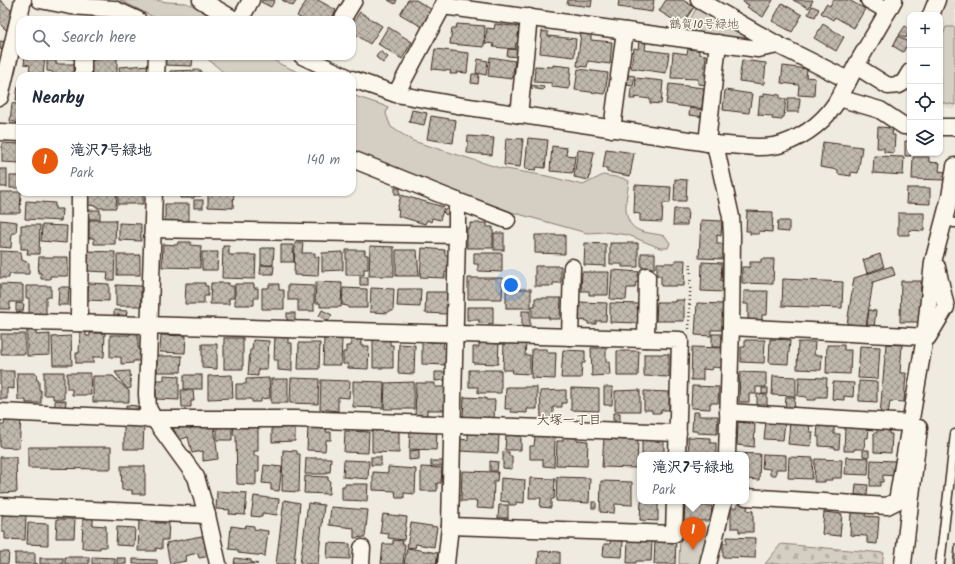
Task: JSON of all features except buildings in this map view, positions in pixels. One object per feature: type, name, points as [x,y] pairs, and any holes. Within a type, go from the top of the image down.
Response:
[{"type":"street","points":[[20,16],[24,0]]},
{"type":"street","points":[[40,0],[71,6],[85,13],[114,9],[129,16]]},
{"type":"street","points":[[201,0],[228,16]]},
{"type":"street","points":[[242,16],[251,0]]},
{"type":"street","points":[[344,16],[354,0]]},
{"type":"street","points":[[699,0],[778,45],[852,73],[888,86],[899,85],[904,82],[907,77]]},
{"type":"street","points":[[356,80],[396,94],[519,115],[711,143],[758,147],[781,145],[800,137],[816,126],[829,113],[839,98],[891,5],[869,0]]},
{"type":"street","points":[[932,12],[937,0]]},
{"type":"street","points":[[396,94],[444,3],[528,17],[758,49],[778,45]]},
{"type":"street","points":[[519,115],[528,17]]},
{"type":"street","points":[[612,129],[625,30]]},
{"type":"street","points":[[0,97],[16,32]]},
{"type":"street","points":[[718,43],[711,143],[731,217],[732,235],[732,327],[727,452]]},
{"type":"street","points":[[83,60],[83,72]]},
{"type":"street","points":[[156,72],[157,60]]},
{"type":"street","points":[[320,60],[339,72]]},
{"type":"street","points":[[839,98],[880,110],[904,126],[907,126]]},
{"type":"street","points":[[943,126],[955,127]]},
{"type":"street","points":[[0,132],[16,133]]},
{"type":"street","points":[[356,161],[508,220]]},
{"type":"street","points":[[749,497],[887,506],[897,501],[925,337],[933,262],[949,222],[950,197],[955,166]]},
{"type":"street","points":[[78,323],[80,196]]},
{"type":"street","points":[[154,196],[147,394],[148,408],[154,419],[196,477],[207,515],[218,564]]},
{"type":"street","points":[[446,564],[450,526],[457,201]]},
{"type":"street","points":[[153,229],[457,235]]},
{"type":"street","points":[[732,327],[928,337],[950,308],[936,264],[933,262]]},
{"type":"street","points":[[570,337],[572,266]]},
{"type":"street","points":[[646,339],[647,276]]},
{"type":"street","points":[[0,321],[680,340],[677,452]]},
{"type":"street","points":[[903,564],[924,387],[925,337]]},
{"type":"street","points":[[0,412],[154,419],[295,419],[678,433]]},
{"type":"street","points":[[728,412],[910,423]]},
{"type":"street","points":[[450,526],[674,534],[676,504]]},
{"type":"street","points":[[708,564],[723,504]]},
{"type":"street","points":[[0,506],[207,515]]},
{"type":"street","points":[[361,564],[362,548]]},
{"type":"lane","points":[[940,564],[955,434]]},
{"type":"path","points":[[680,340],[689,339],[691,261]]},
{"type":"shaded area","points":[[946,0],[955,0],[955,109],[943,107],[942,12]]},
{"type":"green space","points":[[120,0],[155,0],[186,3],[194,6],[210,16],[151,16]]},
{"type":"green space","name":"鶴賀10号緑地","points":[[698,5],[767,43],[682,35]]},
{"type":"green space","points":[[946,27],[955,27],[955,105],[943,103],[943,35]]},
{"type":"green space","points":[[209,60],[274,60],[298,72],[223,72]]},
{"type":"green space","points":[[356,96],[388,107],[386,114],[391,127],[413,141],[500,168],[547,176],[583,185],[603,175],[622,178],[629,181],[626,208],[629,221],[632,226],[644,232],[665,236],[670,243],[668,248],[660,248],[628,235],[605,232],[587,233],[511,212],[438,185],[356,152]]},
{"type":"green space","points":[[710,535],[701,564],[679,564],[680,536]]},
{"type":"green space","points":[[781,544],[884,553],[882,564],[765,564]]},
{"type":"place","name":"滝沢7号緑地","points":[[693,550]]},
{"type":"district","name":"大塚一丁目","points":[[569,420]]}]
